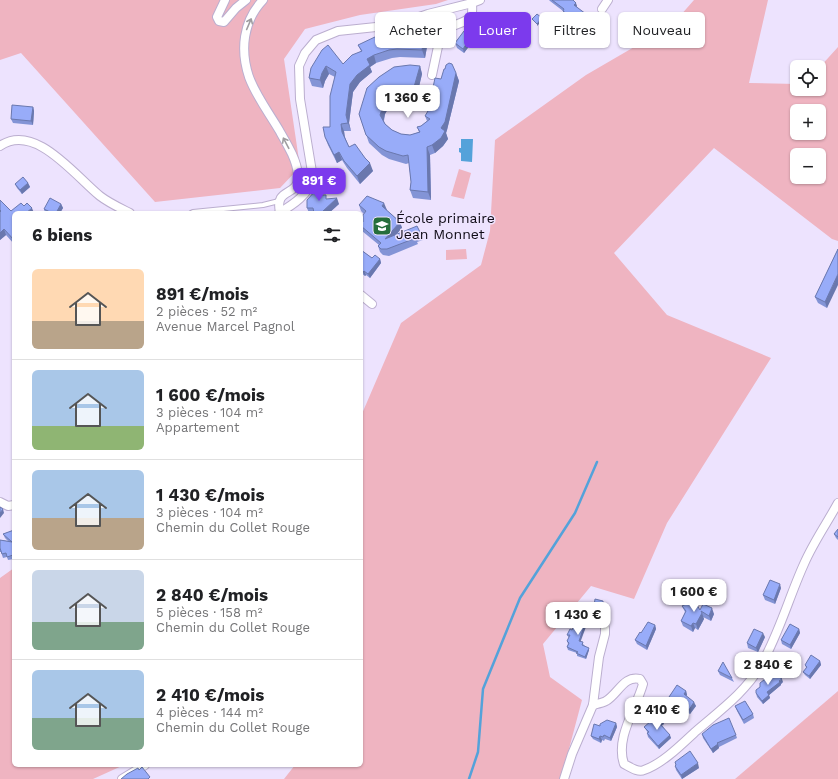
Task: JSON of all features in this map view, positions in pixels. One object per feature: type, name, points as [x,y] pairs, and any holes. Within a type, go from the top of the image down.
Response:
[{"type":"street","points":[[225,0],[217,17],[219,21],[224,22],[236,8],[246,0]]},
{"type":"street","points":[[263,0],[256,8],[244,34],[244,47],[249,77],[291,152],[298,176],[296,186],[292,191],[281,197],[279,201],[280,211]]},
{"type":"street","points":[[602,9],[608,0]]},
{"type":"street","points":[[432,75],[440,37],[443,31],[469,18],[472,15],[476,2]]},
{"type":"street","points":[[283,211],[306,193],[311,186],[313,178],[300,99],[299,66],[305,53],[316,40],[338,31],[395,25],[428,14],[476,2]]},
{"type":"street","points":[[0,146],[14,140],[25,140],[37,144],[48,150],[101,197],[126,211]]},
{"type":"street","points":[[363,297],[372,304]]},
{"type":"street","points":[[0,502],[8,506],[12,505]]},
{"type":"street","points":[[593,705],[605,702],[628,680],[634,678],[640,679],[643,684],[642,689],[625,732],[621,756],[624,764],[633,769],[642,771],[654,766],[674,750],[731,701],[761,666],[804,562],[838,503]]},
{"type":"street","points":[[564,779],[572,754],[593,705],[599,657],[605,634],[605,628]]},
{"type":"street","points":[[122,779],[142,767]]},
{"type":"lane","points":[[202,211],[279,201]]},
{"type":"shaded area","points":[[0,0],[448,0],[436,4],[360,15],[305,29],[284,59],[300,167],[280,188],[155,202],[21,53],[0,60]]},
{"type":"shaded area","points":[[694,0],[768,0],[749,83],[790,84],[790,96],[826,96],[826,60],[838,47],[838,241],[832,239],[714,148],[614,253],[667,315],[771,358],[667,523],[634,599],[591,586],[543,644],[550,677],[582,700],[561,779],[284,779],[293,767],[363,767],[363,411],[401,323],[481,265],[490,231],[495,140],[586,75],[632,48],[705,48],[705,12],[683,12]]},
{"type":"shaded area","points":[[459,169],[471,173],[464,199],[451,196]]},
{"type":"shaded area","points":[[466,249],[467,259],[446,260],[446,250]]},
{"type":"shaded area","points":[[12,569],[12,767],[120,767],[93,779],[0,779],[0,578]]},
{"type":"shaded area","points":[[838,691],[838,779],[735,779]]},
{"type":"water","points":[[461,139],[473,139],[472,162],[461,161],[461,153],[459,152],[459,148],[461,148]]},
{"type":"building","points":[[552,0],[573,0],[576,3],[574,5],[583,12],[564,12],[563,11],[564,9]]},
{"type":"building","points":[[537,14],[539,16],[539,22],[537,24],[532,19]]},
{"type":"building","points":[[464,31],[463,49],[456,44]]},
{"type":"building","points":[[375,37],[375,48],[422,48],[422,50],[389,50],[374,55],[367,59],[370,65],[357,75],[350,84],[346,115],[348,123],[341,124],[342,132],[349,147],[355,144],[370,163],[357,176],[344,161],[339,152],[334,155],[325,137],[323,127],[330,127],[330,96],[336,72],[326,66],[320,80],[309,78],[311,68],[322,50],[328,45],[343,64],[352,55],[362,51],[358,45]]},
{"type":"building","points":[[449,63],[452,64],[456,73],[445,122],[441,128],[445,131],[441,138],[427,147],[428,192],[410,190],[411,182],[408,155],[403,156],[386,151],[379,147],[366,135],[359,114],[367,88],[379,77],[394,67],[410,65],[420,66],[414,87],[395,90],[388,97],[380,115],[385,124],[392,130],[401,134],[410,135],[420,132],[417,127],[421,126],[430,119],[425,116],[428,111],[435,78],[441,79],[446,65]]},
{"type":"building","points":[[12,105],[33,107],[31,121],[11,119]]},
{"type":"building","points":[[23,177],[28,183],[20,190],[15,184]]},
{"type":"building","points":[[316,190],[322,195],[326,195],[326,199],[337,198],[323,211],[314,211],[313,208],[307,208],[307,200]]},
{"type":"building","points":[[367,196],[384,203],[382,206],[400,222],[385,239],[417,226],[421,234],[415,236],[416,238],[387,249],[381,249],[378,246],[381,243],[363,228],[363,215],[366,211],[359,205]]},
{"type":"building","points":[[50,198],[61,204],[57,211],[48,211],[44,209]]},
{"type":"building","points":[[0,200],[11,211],[21,203],[24,206],[27,203],[32,208],[28,211],[12,211],[12,238],[4,229],[0,233]]},
{"type":"building","points":[[838,249],[838,274],[825,302],[815,297]]},
{"type":"building","points":[[363,251],[372,258],[375,255],[380,259],[368,274],[364,271],[363,272]]},
{"type":"building","points":[[838,529],[838,537],[834,534]]},
{"type":"building","points":[[12,531],[12,542],[3,534]]},
{"type":"building","points":[[0,540],[12,542],[12,555],[7,557],[6,553],[2,554]]},
{"type":"building","points":[[770,580],[780,584],[774,600],[763,595]]},
{"type":"building","points":[[595,599],[603,601],[601,613],[593,612]]},
{"type":"building","points":[[694,600],[700,610],[703,604],[712,608],[709,616],[701,611],[702,613],[696,624],[693,623],[691,626],[681,621],[686,611],[682,606]]},
{"type":"building","points":[[583,610],[589,613],[579,641],[583,642],[582,645],[589,648],[585,657],[567,647],[569,643],[567,641],[570,635],[567,635],[575,624],[577,625]]},
{"type":"building","points":[[648,622],[655,625],[646,646],[635,640]]},
{"type":"building","points":[[790,624],[799,629],[790,645],[781,640]]},
{"type":"building","points":[[754,629],[763,633],[756,648],[747,643]]},
{"type":"building","points":[[811,655],[820,661],[809,676],[803,672],[807,667],[805,665]]},
{"type":"building","points":[[723,662],[732,678],[718,671]]},
{"type":"building","points":[[773,673],[782,679],[767,692],[769,695],[762,701],[756,693],[756,690],[760,687],[760,683]]},
{"type":"building","points":[[677,685],[686,691],[684,694],[694,702],[689,710],[669,697]]},
{"type":"building","points":[[745,701],[753,714],[743,720],[735,706]]},
{"type":"building","points":[[658,715],[662,720],[659,723],[670,735],[658,746],[644,727]]},
{"type":"building","points":[[729,718],[736,735],[717,743],[718,744],[711,749],[702,734],[713,725]]},
{"type":"building","points":[[607,720],[616,723],[610,738],[604,735],[603,737],[600,736],[599,739],[591,736],[594,724],[600,726],[600,724]]},
{"type":"building","points":[[690,751],[698,763],[681,775],[675,766],[675,762]]},
{"type":"building","points":[[142,767],[150,777],[148,779],[121,779],[127,774],[138,768],[139,770]]},
{"type":"waterway","points":[[469,779],[478,752],[483,689],[520,598],[575,513],[597,462]]},
{"type":"place","name":"École primaire Jean Monnet","points":[[382,226]]}]
